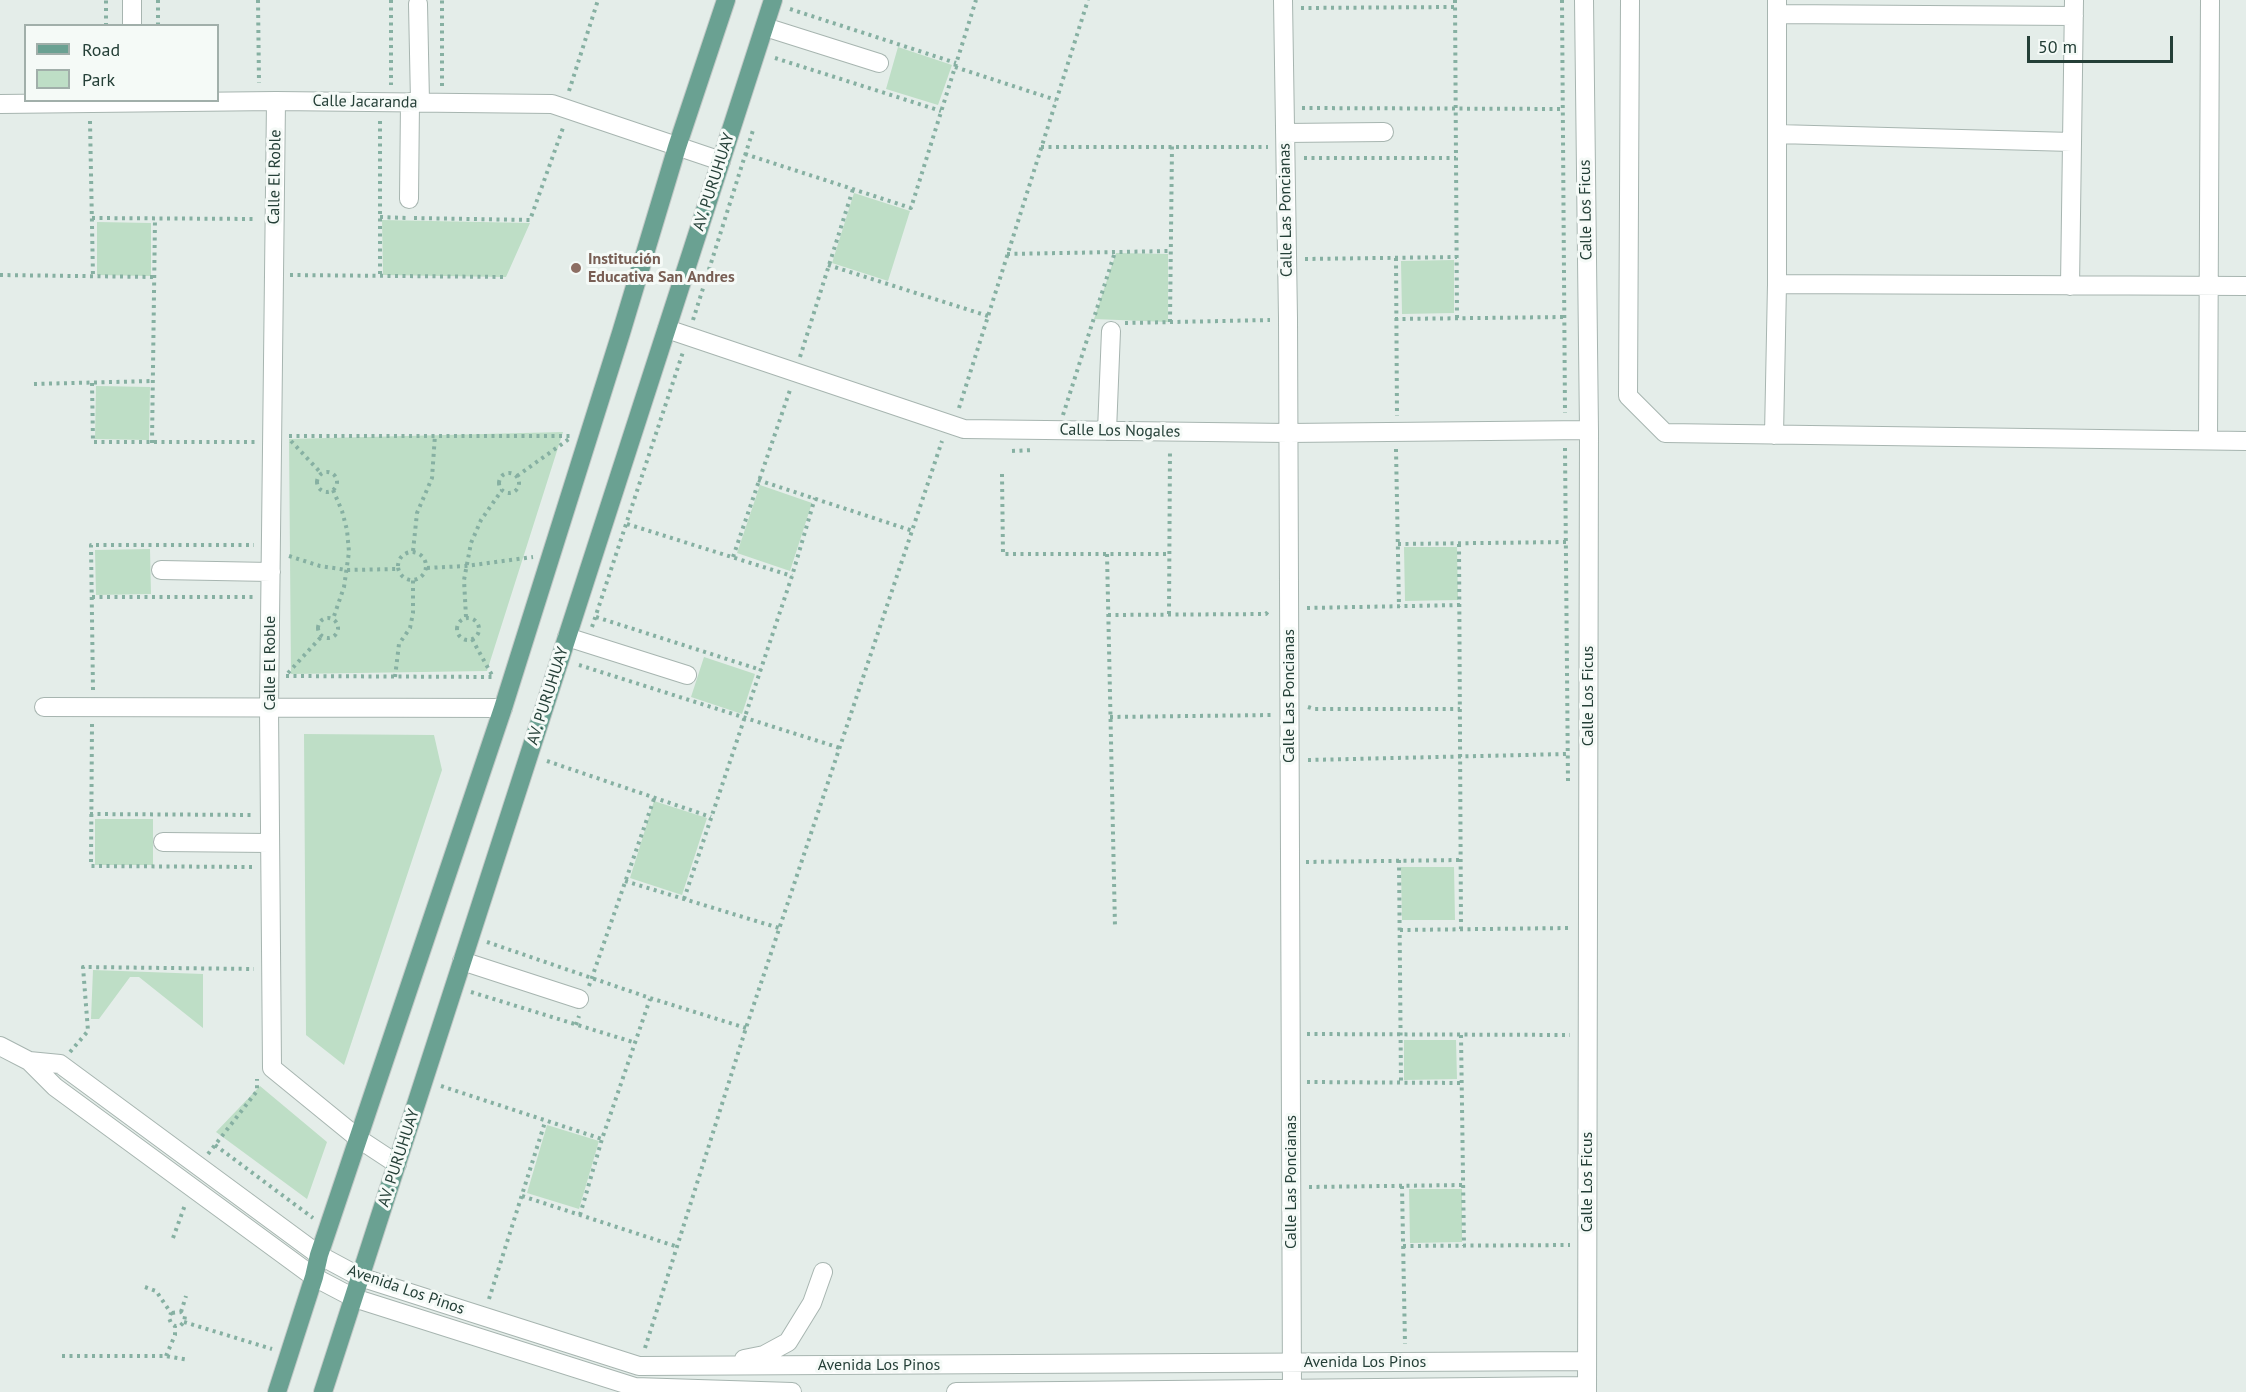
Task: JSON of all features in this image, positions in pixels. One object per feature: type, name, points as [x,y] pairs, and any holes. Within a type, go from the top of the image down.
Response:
[{"type":"main road","points":[[277,1392],[319,1255],[503,708],[677,147],[726,0]]},
{"type":"main road","name":"AV. PURUHUAY","points":[[323,1392],[774,0]]},
{"type":"street","points":[[132,0],[132,24]]},
{"type":"street","name":"Calle Los Ficus","points":[[1584,0],[1589,430],[1587,1389]]},
{"type":"street","points":[[1630,0],[1628,396],[1665,433],[2246,441]]},
{"type":"street","points":[[2208,440],[2210,0]]},
{"type":"street","points":[[410,199],[418,4]]},
{"type":"street","name":"Calle Las Poncianas","points":[[1289,4],[1285,133],[1292,1391]]},
{"type":"street","points":[[1774,435],[1777,285],[1777,7],[2074,8],[2070,286]]},
{"type":"street","points":[[765,27],[879,63]]},
{"type":"street","name":"Calle Jacaranda","points":[[219,101],[552,104],[721,161]]},
{"type":"street","name":"Calle El Roble","points":[[276,101],[274,275],[281,442],[271,545],[278,569],[270,598],[272,1068],[359,1139],[397,1164]]},
{"type":"street","name":"Calle Jacaranda","points":[[0,104],[87,102]]},
{"type":"street","points":[[1285,133],[1384,132]]},
{"type":"street","points":[[1777,134],[2072,142]]},
{"type":"street","points":[[1777,285],[2246,286]]},
{"type":"street","points":[[1107,431],[1109,325]]},
{"type":"street","name":"Calle Los Nogales","points":[[667,329],[953,417],[964,429],[1288,433],[1589,430]]},
{"type":"street","points":[[161,570],[278,569]]},
{"type":"street","points":[[567,637],[687,675]]},
{"type":"street","points":[[44,707],[503,708]]},
{"type":"street","points":[[163,842],[270,843]]},
{"type":"street","points":[[462,962],[583,998]]},
{"type":"street","points":[[0,1046],[29,1061],[60,1064]]},
{"type":"street","name":"Avenida Los Pinos","points":[[29,1061],[55,1087],[314,1277],[354,1298],[634,1390],[792,1392]]},
{"type":"street","name":"Avenida Los Pinos","points":[[60,1064],[319,1255],[360,1278],[639,1366],[1587,1361]]},
{"type":"street","points":[[716,1366],[764,1355],[788,1342],[812,1303],[823,1272]]},
{"type":"street","points":[[634,1390],[639,1366]]},
{"type":"street","name":"Avenida Los Pinos","points":[[956,1392],[1587,1389]]},
{"type":"path","points":[[106,0],[106,24]]},
{"type":"path","points":[[158,0],[158,24]]},
{"type":"path","points":[[258,0],[259,89]]},
{"type":"path","points":[[391,0],[391,89]]},
{"type":"path","points":[[442,0],[442,90]]},
{"type":"path","points":[[568,94],[598,0]]},
{"type":"path","points":[[745,154],[911,208],[976,0]]},
{"type":"path","points":[[639,1366],[746,1028],[913,531],[988,316],[1088,0]]},
{"type":"path","points":[[1395,0],[1395,7]]},
{"type":"path","points":[[1455,0],[1457,318]]},
{"type":"path","points":[[1562,0],[1565,430]]},
{"type":"path","points":[[1289,4],[1455,7]]},
{"type":"path","points":[[790,9],[1056,100]]},
{"type":"path","points":[[772,69],[778,51]]},
{"type":"path","points":[[776,58],[941,111]]},
{"type":"path","points":[[1295,108],[1563,109]]},
{"type":"path","points":[[90,118],[93,277]]},
{"type":"path","points":[[380,119],[380,276]]},
{"type":"path","points":[[556,122],[575,128]]},
{"type":"path","points":[[691,325],[755,122]]},
{"type":"path","points":[[380,218],[530,220],[564,124]]},
{"type":"path","points":[[1170,323],[1172,146]]},
{"type":"path","points":[[1041,147],[1268,146]]},
{"type":"path","points":[[1297,158],[1456,158]]},
{"type":"path","points":[[799,360],[853,189]]},
{"type":"path","points":[[92,218],[275,219]]},
{"type":"path","points":[[152,443],[155,219]]},
{"type":"path","points":[[1007,254],[1171,251]]},
{"type":"path","points":[[1061,420],[1115,252]]},
{"type":"path","points":[[1299,259],[1457,257]]},
{"type":"path","points":[[1396,258],[1397,416]]},
{"type":"path","points":[[828,265],[988,316]]},
{"type":"path","points":[[0,275],[154,277]]},
{"type":"path","points":[[274,275],[506,277]]},
{"type":"path","points":[[1395,320],[1564,317]]},
{"type":"path","points":[[1092,322],[1109,325],[1270,320]]},
{"type":"path","points":[[590,633],[683,352]]},
{"type":"path","points":[[34,384],[153,381]]},
{"type":"path","points":[[92,383],[93,442],[281,442],[435,435],[575,436]]},
{"type":"path","points":[[733,557],[792,386]]},
{"type":"path","points":[[413,551],[417,513],[432,478],[435,435]]},
{"type":"path","points":[[571,447],[575,436]]},
{"type":"path","points":[[517,476],[519,481],[516,491],[506,493],[502,490],[501,477],[506,474],[517,476],[564,441],[575,436]]},
{"type":"path","points":[[281,442],[321,473]]},
{"type":"path","points":[[1396,445],[1399,607]]},
{"type":"path","points":[[1169,614],[1170,448]]},
{"type":"path","points":[[329,472],[336,477],[336,487],[333,490],[327,492],[320,490],[317,478],[321,473],[329,472]]},
{"type":"path","points":[[1002,474],[1003,554],[1168,554]]},
{"type":"path","points":[[758,480],[913,531]]},
{"type":"path","points":[[333,490],[347,530],[347,570],[333,619]]},
{"type":"path","points":[[466,617],[464,599],[466,566],[471,543],[481,520],[502,490]]},
{"type":"path","points":[[684,899],[792,576],[815,498]]},
{"type":"path","points":[[627,524],[792,576]]},
{"type":"path","points":[[1398,544],[1566,542]]},
{"type":"path","points":[[1459,544],[1461,929]]},
{"type":"path","points":[[91,545],[271,545]]},
{"type":"path","points":[[413,551],[420,553],[425,559],[427,568],[420,578],[413,580],[404,577],[398,569],[401,556],[413,551]]},
{"type":"path","points":[[1107,554],[1115,927]]},
{"type":"path","points":[[278,569],[285,555],[320,566],[347,570],[398,569]]},
{"type":"path","points":[[427,568],[466,566],[534,556],[530,568]]},
{"type":"path","points":[[395,676],[399,644],[410,628],[413,613],[413,580]]},
{"type":"path","points":[[92,597],[270,598]]},
{"type":"path","points":[[1108,615],[1266,614],[1272,608],[1460,605]]},
{"type":"path","points":[[328,617],[333,619],[337,623],[336,633],[332,637],[322,636],[318,632],[319,623],[328,617]]},
{"type":"path","points":[[466,617],[476,621],[479,626],[479,631],[471,639],[465,640],[457,631],[460,620],[466,617]]},
{"type":"path","points":[[596,617],[761,670]]},
{"type":"path","points":[[285,676],[322,636]]},
{"type":"path","points":[[471,639],[492,677]]},
{"type":"path","points":[[285,665],[285,676]]},
{"type":"path","points":[[579,665],[840,748]]},
{"type":"path","points":[[492,677],[496,666]]},
{"type":"path","points":[[285,676],[492,677]]},
{"type":"path","points":[[1300,705],[1314,709],[1460,709]]},
{"type":"path","points":[[1110,717],[1270,717],[1272,708]]},
{"type":"path","points":[[1303,760],[1567,754]]},
{"type":"path","points":[[547,761],[711,816]]},
{"type":"path","points":[[576,1025],[583,998],[655,796]]},
{"type":"path","points":[[90,814],[253,815]]},
{"type":"path","points":[[91,866],[254,867],[254,859]]},
{"type":"path","points":[[1399,860],[1401,1083]]},
{"type":"path","points":[[1303,862],[1461,860]]},
{"type":"path","points":[[625,881],[779,928]]},
{"type":"path","points":[[1400,930],[1569,928]]},
{"type":"path","points":[[486,942],[746,1028]]},
{"type":"path","points":[[60,1064],[87,1031],[83,967],[256,969]]},
{"type":"path","points":[[470,992],[636,1043]]},
{"type":"path","points":[[580,1215],[602,1139],[650,998]]},
{"type":"path","points":[[1304,1034],[1570,1035]]},
{"type":"path","points":[[1461,1035],[1464,1246]]},
{"type":"path","points":[[198,1166],[257,1092],[257,1069]]},
{"type":"path","points":[[1305,1082],[1462,1083]]},
{"type":"path","points":[[439,1085],[602,1139]]},
{"type":"path","points":[[489,1299],[545,1122]]},
{"type":"path","points":[[215,1145],[328,1229]]},
{"type":"path","points":[[1305,1187],[1463,1185]]},
{"type":"path","points":[[1402,1186],[1405,1362]]},
{"type":"path","points":[[173,1238],[191,1187]]},
{"type":"path","points":[[522,1196],[678,1247]]},
{"type":"path","points":[[1403,1246],[1572,1245]]},
{"type":"path","points":[[145,1287],[156,1291],[171,1313]]},
{"type":"path","points":[[181,1312],[186,1296]]},
{"type":"path","points":[[171,1313],[181,1312]]},
{"type":"path","points":[[175,1326],[180,1326],[184,1322],[185,1316],[181,1312]]},
{"type":"path","points":[[165,1356],[175,1335],[175,1326],[169,1318],[171,1313]]},
{"type":"path","points":[[184,1322],[276,1350]]},
{"type":"path","points":[[62,1356],[165,1356],[189,1360]]},
{"type":"green space","points":[[898,47],[952,65],[938,105],[886,89]]},
{"type":"green space","points":[[854,193],[910,211],[888,281],[832,263]]},
{"type":"green space","points":[[382,220],[530,223],[506,277],[383,275]]},
{"type":"green space","points":[[97,222],[151,223],[151,276],[97,275]]},
{"type":"green space","points":[[1116,253],[1168,254],[1168,322],[1094,319]]},
{"type":"green space","points":[[1454,260],[1454,313],[1402,314],[1401,261]]},
{"type":"green space","points":[[96,386],[150,387],[149,440],[95,439]]},
{"type":"green space","points":[[563,432],[487,671],[291,674],[289,439]]},
{"type":"green space","points":[[760,485],[812,503],[790,571],[737,553]]},
{"type":"green space","points":[[1404,547],[1457,547],[1458,600],[1405,601]]},
{"type":"green space","points":[[150,549],[151,594],[96,595],[95,550]]},
{"type":"green space","points":[[704,657],[755,674],[742,714],[691,697]]},
{"type":"green space","points":[[304,734],[434,735],[442,770],[344,1065],[306,1035]]},
{"type":"green space","points":[[654,801],[707,818],[682,895],[630,878]]},
{"type":"green space","points":[[95,819],[153,819],[153,865],[95,865]]},
{"type":"green space","points":[[1401,867],[1454,867],[1455,920],[1402,920]]},
{"type":"green space","points":[[93,970],[203,974],[203,1028],[139,977],[130,977],[99,1019],[91,1019]]},
{"type":"green space","points":[[1404,1040],[1456,1040],[1457,1079],[1404,1080]]},
{"type":"green space","points":[[260,1086],[327,1142],[307,1199],[216,1132]]},
{"type":"green space","points":[[547,1125],[599,1141],[579,1209],[527,1193]]},
{"type":"green space","points":[[1409,1189],[1462,1189],[1462,1242],[1410,1243]]},
{"type":"place","name":"Institución Educativa San Andres","points":[[576,268]]}]
